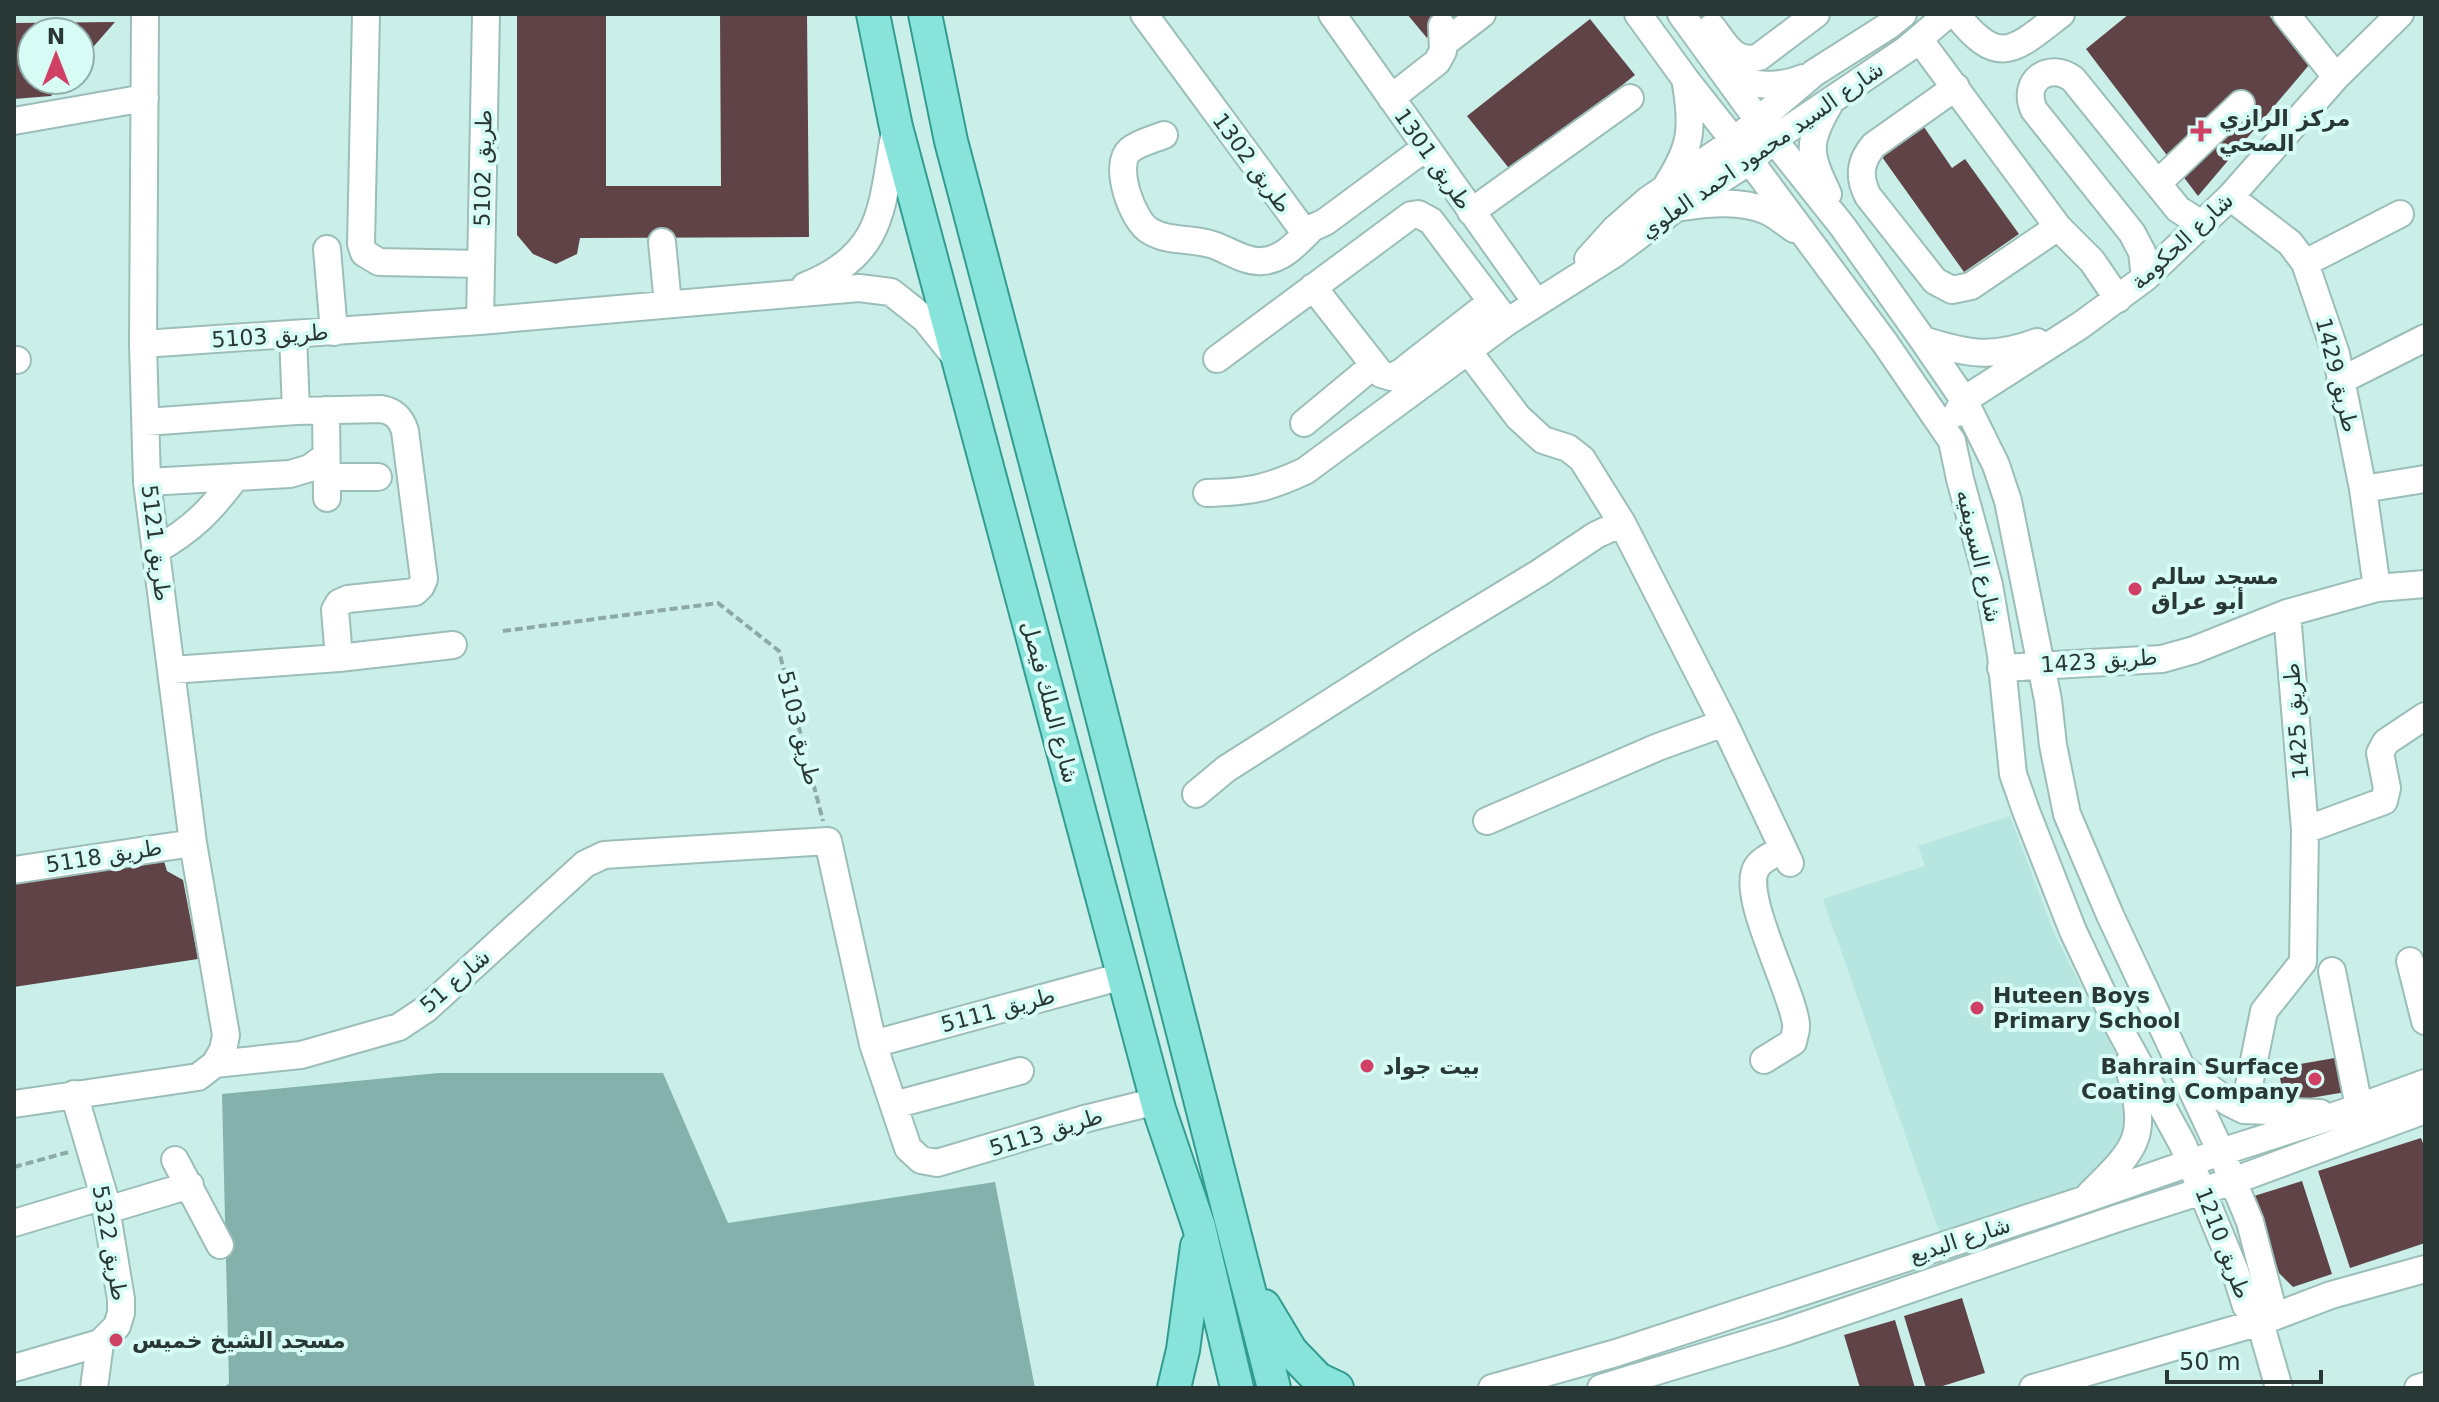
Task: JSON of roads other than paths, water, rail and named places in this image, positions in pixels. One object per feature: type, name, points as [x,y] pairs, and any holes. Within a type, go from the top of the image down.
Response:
[{"type":"main road","name":"شارع الملك فيصل","points":[[873,14],[896,127],[1157,1101],[1199,1227],[1237,1388]]},
{"type":"main road","name":"شارع الملك فيصل","points":[[925,14],[951,141],[1274,1388]]},
{"type":"main road","points":[[1174,1388],[1183,1350],[1199,1227]]},
{"type":"main road","points":[[1244,1273],[1291,1351],[1318,1379],[1337,1388]]},
{"type":"street","name":"طريق 5121","points":[[145,14],[143,344],[147,482],[193,843],[226,1035],[223,1050],[215,1064]]},
{"type":"street","points":[[366,14],[361,244],[364,253],[379,262],[481,264]]},
{"type":"street","name":"طريق 5102","points":[[480,321],[486,14]]},
{"type":"street","name":"طريق 1302","points":[[1144,14],[1300,226],[1312,228],[1325,222],[1425,148]]},
{"type":"street","points":[[1391,98],[1437,62],[1443,51],[1443,35],[1482,14]]},
{"type":"street","name":"شارع السويفيه","points":[[1638,14],[1885,343],[1952,441],[1989,585],[2013,774],[2073,931],[2116,1022],[2191,1162]]},
{"type":"street","points":[[1699,15],[1734,54],[1753,59],[1816,14]]},
{"type":"street","name":"شارع السيد محمود احمد العلوي","points":[[1766,130],[1832,100],[1913,44],[1948,14]]},
{"type":"street","points":[[1956,14],[1971,34],[1993,47],[2006,50],[2020,45],[2061,14]]},
{"type":"street","points":[[2286,14],[2337,76]]},
{"type":"street","name":"شارع الحكومة","points":[[1964,400],[2081,325],[2145,278],[2230,197],[2337,76],[2400,14]]},
{"type":"street","name":"شارع السويفيه","points":[[1699,15],[1729,78],[1843,227],[1923,340],[1964,400],[1996,465],[2008,501],[2048,700],[2060,787],[2067,814],[2110,915],[2221,1152]]},
{"type":"street","name":"طريق 1301","points":[[1338,16],[1425,148],[1536,302]]},
{"type":"street","points":[[1896,20],[1913,44],[1956,87],[2058,227],[2092,261],[2118,299]]},
{"type":"street","name":"شارع السيد محمود احمد العلوي","points":[[1207,493],[1243,492],[1272,486],[1305,471],[1468,351],[1499,312],[1536,302],[1572,279],[1615,229],[1671,198],[1742,151],[1766,130],[1814,73],[1896,20]]},
{"type":"street","points":[[2145,278],[2142,252],[2132,233],[2034,110],[2030,90],[2035,81],[2054,71],[2065,73],[2073,79],[2178,209],[2195,220],[2205,221]]},
{"type":"street","points":[[1729,78],[1767,86],[1787,84],[1814,73]]},
{"type":"street","points":[[1686,80],[1692,119],[1671,198],[1767,211],[1806,238]]},
{"type":"street","points":[[1956,87],[1867,153],[1861,175],[1868,196],[1935,281],[1952,290],[1971,286],[2058,227]]},
{"type":"street","points":[[14,121],[145,98]]},
{"type":"street","points":[[1471,212],[1630,98]]},
{"type":"street","points":[[1832,100],[1816,127],[1812,142],[1819,175],[1843,227]]},
{"type":"street","points":[[2159,182],[2241,104]]},
{"type":"street","name":"طريق 5103","points":[[780,297],[829,277],[856,257],[874,231],[896,127]]},
{"type":"street","points":[[1164,135],[1130,149],[1122,160],[1122,173],[1134,210],[1139,223],[1149,231],[1164,237],[1209,243],[1262,261],[1288,252],[1312,228]]},
{"type":"street","name":"طريق 1429","points":[[2230,197],[2290,243],[2305,263],[2336,354],[2363,489],[2377,588]]},
{"type":"street","points":[[1217,359],[1313,287],[1405,218],[1418,214],[1431,221],[1499,312],[1396,376],[1385,377],[1313,287]]},
{"type":"street","points":[[2305,263],[2400,214]]},
{"type":"street","points":[[662,242],[668,304]]},
{"type":"street","points":[[327,249],[334,332]]},
{"type":"street","name":"طريق 5103","points":[[143,344],[480,321],[846,289],[891,292],[925,319],[959,363]]},
{"type":"street","points":[[1923,340],[1954,350],[1985,353],[2011,351],[2081,325]]},
{"type":"street","points":[[293,335],[296,411]]},
{"type":"street","points":[[2340,381],[2424,343]]},
{"type":"street","points":[[1468,351],[1518,417],[1543,440],[1568,448],[1582,459],[1622,523],[1724,723],[1786,856],[1758,864],[1753,874],[1755,905],[1784,979],[1797,1026],[1793,1042],[1764,1060]]},
{"type":"street","points":[[1304,423],[1374,365]]},
{"type":"street","points":[[1952,441],[1955,416],[1964,400]]},
{"type":"street","points":[[326,410],[327,477]]},
{"type":"street","points":[[146,422],[326,410],[388,410],[399,418],[403,424],[423,571],[421,586],[415,592],[348,599],[339,603],[335,610],[339,658]]},
{"type":"street","points":[[147,482],[297,473],[310,468],[327,477],[378,477]]},
{"type":"street","points":[[156,550],[201,519],[236,477]]},
{"type":"street","points":[[2363,489],[2425,479]]},
{"type":"street","points":[[1196,794],[1226,769],[1422,644],[1596,535],[1622,523]]},
{"type":"street","name":"طريق 1423","points":[[2001,668],[2162,659],[2194,650],[2287,613],[2377,588],[2425,584]]},
{"type":"street","name":"طريق 1425","points":[[2244,1110],[2264,1011],[2303,962],[2305,830],[2287,613]]},
{"type":"street","points":[[172,670],[339,658],[453,645]]},
{"type":"street","points":[[2305,830],[2384,801],[2387,788],[2380,753],[2386,742],[2425,716]]},
{"type":"street","points":[[1487,821],[1658,747],[1724,723]]},
{"type":"street","name":"شارع 51","points":[[14,1104],[198,1077],[215,1064],[301,1055],[399,1027],[426,1009],[585,864],[604,855],[828,841],[873,1044]]},
{"type":"street","name":"طريق 5118","points":[[14,870],[74,866],[193,843]]},
{"type":"street","points":[[2410,961],[2425,1021]]},
{"type":"street","points":[[2182,1067],[2228,1102],[2244,1110],[2351,1110],[2332,971]]},
{"type":"street","name":"طريق 5111","points":[[873,1044],[1123,976]]},
{"type":"street","points":[[2083,1200],[2116,1168],[2137,1134],[2138,1103],[2116,1022]]},
{"type":"street","points":[[873,1044],[894,1105],[1020,1071]]},
{"type":"street","name":"شارع البديع","points":[[1492,1388],[1616,1353],[2083,1200],[2425,1083]]},
{"type":"street","name":"طريق 5322","points":[[74,1094],[106,1203],[121,1299],[117,1326],[100,1343],[94,1388]]},
{"type":"street","name":"طريق 5113","points":[[894,1105],[908,1148],[921,1160],[937,1163],[1157,1101]]},
{"type":"street","name":"شارع البديع","points":[[1611,1387],[1782,1333],[2233,1181],[2425,1110]]},
{"type":"street","name":"طريق 1210","points":[[2221,1152],[2250,1222],[2270,1299],[2260,1322]]},
{"type":"street","points":[[175,1160],[220,1245]]},
{"type":"street","name":"طريق 1210","points":[[2191,1162],[2246,1306],[2260,1322],[2279,1388]]},
{"type":"street","points":[[14,1223],[190,1185]]},
{"type":"street","name":"طريق 1210","points":[[2033,1388],[2260,1322],[2331,1295],[2425,1269]]},
{"type":"street","points":[[14,1367],[100,1343]]},
{"type":"street","points":[[2418,1388],[2425,1386]]},
{"type":"place","name":"مركز الرازي الصحي","points":[[2201,131]]},
{"type":"place","name":"مسجد سالم أبو عراق","points":[[2135,589]]},
{"type":"place","name":"Huteen Boys Primary School","points":[[1977,1008]]},
{"type":"place","name":"بيت جواد","points":[[1367,1066]]},
{"type":"place","name":"Bahrain Surface Coating Company","points":[[2315,1079]]},
{"type":"place","name":"مسجد الشيخ خميس","points":[[116,1340]]}]
